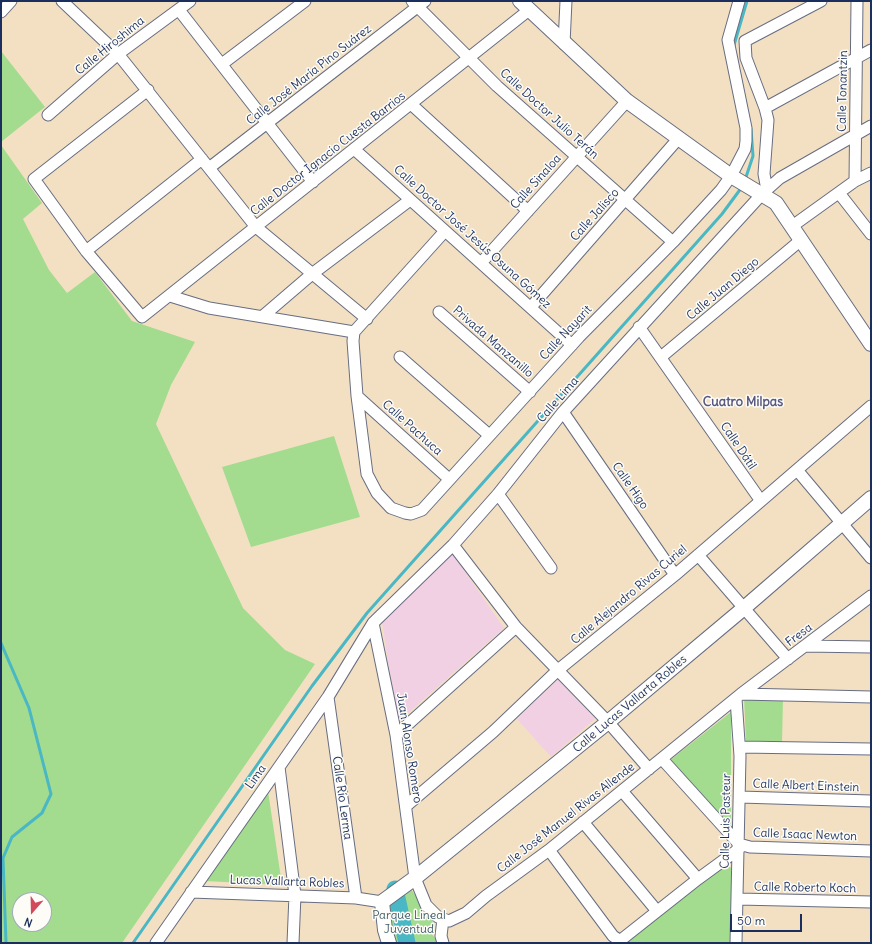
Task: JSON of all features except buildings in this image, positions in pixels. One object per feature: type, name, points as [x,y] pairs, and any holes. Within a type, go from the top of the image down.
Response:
[{"type":"street","points":[[1,12],[11,1]]},
{"type":"street","points":[[62,1],[118,54],[256,227],[367,319]]},
{"type":"street","name":"Calle Hiroshima","points":[[48,115],[118,54],[190,1]]},
{"type":"street","points":[[222,64],[304,1]]},
{"type":"street","points":[[564,44],[566,1]]},
{"type":"street","name":"Calle Nayarit","points":[[357,396],[367,474],[377,492],[391,508],[411,514],[422,510],[572,345],[673,242],[733,178],[745,149],[746,141],[746,128],[728,40],[739,1]]},
{"type":"street","points":[[760,191],[764,174],[768,120],[746,58],[746,41],[821,1]]},
{"type":"street","name":"Calle Tonantzin","points":[[855,181],[857,1]]},
{"type":"street","name":"Calle Doctor Julio Terán","points":[[418,3],[468,58],[625,201],[673,242]]},
{"type":"street","name":"Calle José María Pino Suárez","points":[[86,251],[205,164],[268,123],[418,3]]},
{"type":"street","points":[[525,5],[564,44],[627,100],[733,178],[760,191],[776,203],[871,344]]},
{"type":"street","name":"Calle Doctor Ignacio Cuesta Barrios","points":[[86,251],[142,317],[354,149],[412,105],[468,58],[525,5]]},
{"type":"street","points":[[179,10],[313,182]]},
{"type":"street","points":[[765,108],[871,50]]},
{"type":"street","points":[[86,251],[34,179],[148,90]]},
{"type":"street","name":"Calle Sinaloa","points":[[481,263],[627,100]]},
{"type":"street","points":[[412,105],[528,211]]},
{"type":"street","name":"Calle Lima","points":[[373,623],[453,545],[498,494],[563,412],[760,191],[871,126]]},
{"type":"street","name":"Calle Jalisco","points":[[531,307],[678,139]]},
{"type":"street","name":"Calle Doctor José Jesús Osuna Gómez","points":[[354,149],[572,345]]},
{"type":"street","points":[[791,226],[855,181],[871,173]]},
{"type":"street","points":[[839,192],[871,234]]},
{"type":"street","points":[[263,316],[312,274],[410,200]]},
{"type":"street","points":[[357,396],[353,341],[354,332],[445,231]]},
{"type":"street","name":"Calle Juan Diego","points":[[662,357],[801,240]]},
{"type":"street","points":[[170,296],[209,308],[354,332]]},
{"type":"street","name":"Privada Manzanillo","points":[[439,312],[530,392]]},
{"type":"street","name":"Calle Dátil","points":[[639,327],[662,357],[760,501]]},
{"type":"street","points":[[400,357],[489,435]]},
{"type":"street","name":"Calle Pachuca","points":[[357,396],[449,479]]},
{"type":"street","name":"Calle Alejandro Rivas Curiel","points":[[406,806],[493,732],[558,670],[675,575],[871,406]]},
{"type":"street","name":"Calle Higo","points":[[563,412],[675,575]]},
{"type":"street","points":[[796,470],[871,558]]},
{"type":"street","points":[[498,494],[551,568]]},
{"type":"street","name":"Calle Lucas Vallarta Robles","points":[[382,902],[415,878],[608,722],[744,608],[871,498]]},
{"type":"street","points":[[453,545],[516,627],[608,722],[649,769]]},
{"type":"street","points":[[698,555],[788,659]]},
{"type":"street","name":"Fresa","points":[[739,697],[871,596]]},
{"type":"street","name":"Lima","points":[[156,943],[328,697],[373,623]]},
{"type":"street","name":"Juan Alonso Romero","points":[[373,623],[396,736],[415,878]]},
{"type":"street","points":[[396,736],[516,627]]},
{"type":"street","points":[[805,646],[871,647]]},
{"type":"street","name":"Calle Río Lerma","points":[[328,697],[356,898]]},
{"type":"street","points":[[739,697],[871,697]]},
{"type":"street","name":"Calle Luis Pasteur","points":[[736,943],[740,797],[739,697]]},
{"type":"street","name":"Calle José Manuel Rivas Allende","points":[[442,919],[449,921],[466,913],[486,896],[548,850],[739,697]]},
{"type":"street","points":[[740,747],[871,749]]},
{"type":"street","points":[[548,850],[618,942],[698,879],[739,846],[662,759]]},
{"type":"street","points":[[279,767],[295,895],[293,943]]},
{"type":"street","points":[[622,791],[698,879]]},
{"type":"street","name":"Calle Albert Einstein","points":[[740,797],[871,801]]},
{"type":"street","points":[[583,822],[657,911]]},
{"type":"street","name":"Calle Isaac Newton","points":[[739,846],[871,851]]},
{"type":"street","points":[[415,878],[426,905],[442,919],[441,936],[443,943]]},
{"type":"street","name":"Lucas Vallarta Robles","points":[[191,892],[356,898],[382,902]]},
{"type":"street","name":"Calle Roberto Koch","points":[[738,899],[871,902]]},
{"type":"street","points":[[382,902],[385,930],[389,943]]},
{"type":"shaded area","points":[[452,553],[504,628],[397,723],[382,621]]},
{"type":"shaded area","points":[[558,679],[595,719],[551,757],[517,719]]},
{"type":"green space","points":[[1,51],[45,107],[1,142]]},
{"type":"green space","points":[[1,145],[42,203],[23,219],[49,270],[67,293],[95,272],[132,321],[195,342],[171,385],[156,424],[243,608],[285,650],[315,664],[122,943],[1,943]]},
{"type":"green space","points":[[334,436],[360,517],[251,547],[222,467]]},
{"type":"green space","points":[[744,697],[783,698],[782,743],[746,741]]},
{"type":"green space","points":[[731,712],[731,832],[669,761]]},
{"type":"green space","points":[[268,791],[282,885],[205,881]]},
{"type":"green space","points":[[725,864],[733,869],[731,943],[625,943]]},
{"type":"green space","name":"Parque Lineal Juventud","points":[[409,886],[435,925],[431,933],[439,943],[395,943],[383,903]]},
{"type":"waterway","points":[[734,45],[747,1]]},
{"type":"waterway","points":[[745,180],[753,156],[751,129]]},
{"type":"waterway","points":[[133,943],[312,686],[367,613],[722,214],[742,187]]},
{"type":"waterway","points":[[1,643],[29,708],[51,794],[42,813],[12,837],[3,858],[6,943]]},
{"type":"waterway","points":[[395,889],[407,943]]},
{"type":"district","name":"Cuatro Milpas","points":[[743,402]]}]
